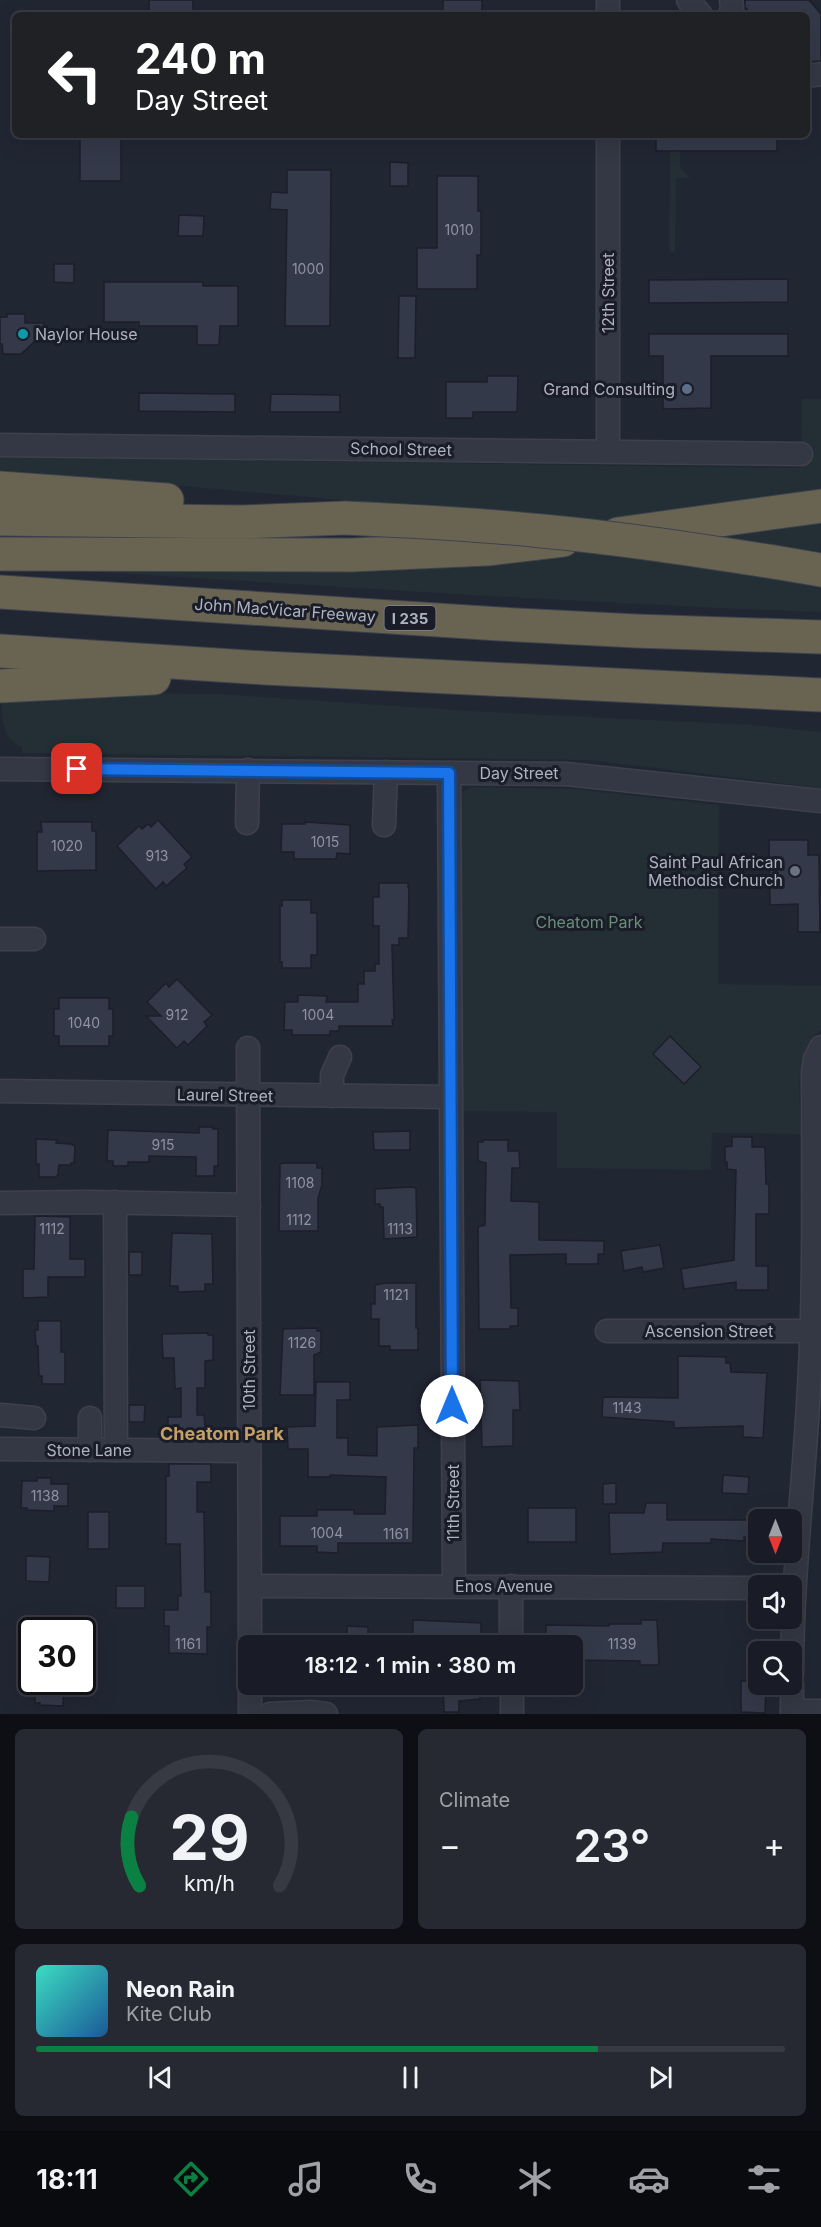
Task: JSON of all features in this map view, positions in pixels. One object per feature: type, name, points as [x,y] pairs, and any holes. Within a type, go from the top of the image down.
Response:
[{"type":"highway","points":[[0,488],[244,505],[342,518]]},
{"type":"highway","points":[[0,554],[416,554],[522,545],[698,524],[821,506]]},
{"type":"highway","points":[[0,519],[240,522],[342,518],[443,522],[659,544],[821,570]]},
{"type":"highway","name":"John MacVicar Freeway","points":[[0,592],[636,631],[821,636]]},
{"type":"highway","points":[[0,651],[814,698]]},
{"type":"highway","points":[[0,686],[137,680],[266,668]]},
{"type":"street","points":[[688,0],[698,12]]},
{"type":"street","name":"12th Street","points":[[608,138],[608,451]]},
{"type":"street","name":"School Street","points":[[0,445],[801,454]]},
{"type":"street","name":"Day Street","points":[[0,769],[566,774],[821,801]]},
{"type":"street","points":[[247,823],[248,770]]},
{"type":"street","points":[[384,825],[386,772]]},
{"type":"street","name":"11th Street","points":[[449,773],[454,1586]]},
{"type":"street","points":[[0,939],[34,939]]},
{"type":"street","name":"10th Street","points":[[248,1047],[250,1635]]},
{"type":"street","points":[[794,1575],[809,1398],[812,1331],[813,1072],[815,1059],[821,1047]]},
{"type":"street","points":[[332,1096],[332,1075],[339,1057]]},
{"type":"street","name":"Laurel Street","points":[[0,1091],[450,1097]]},
{"type":"street","points":[[0,1203],[115,1202],[249,1205]]},
{"type":"street","points":[[115,1202],[116,1450]]},
{"type":"street","name":"Ascension Street","points":[[607,1331],[812,1331]]},
{"type":"street","points":[[0,1415],[34,1418]]},
{"type":"street","points":[[90,1418],[90,1450]]},
{"type":"street","name":"Stone Lane","points":[[0,1449],[249,1451]]},
{"type":"street","name":"Enos Avenue","points":[[250,1586],[748,1588]]},
{"type":"street","points":[[511,1586],[511,1635]]},
{"type":"street","points":[[250,1695],[250,1714]]},
{"type":"street","points":[[512,1695],[512,1714]]},
{"type":"street","points":[[792,1695],[792,1712],[821,1711]]},
{"type":"street","points":[[270,1714],[312,1712],[326,1714]]},
{"type":"green space","points":[[670,151],[680,151],[680,167],[690,178],[676,178],[675,252],[669,252]]},
{"type":"green space","points":[[802,399],[821,399],[821,495],[614,524],[0,470],[0,457],[801,468]]},
{"type":"green space","points":[[821,517],[821,552],[710,535]]},
{"type":"green space","points":[[584,551],[821,584],[821,612],[472,595],[0,566],[529,557]]},
{"type":"green space","points":[[138,693],[218,694],[470,711],[752,725],[821,732],[821,788],[589,760],[22,753],[22,747],[10,739],[4,728],[1,699]]},
{"type":"green space","name":"Cheatom Park","points":[[472,787],[574,789],[719,805],[718,984],[821,986],[821,1030],[805,1051],[801,1064],[799,1092],[801,1134],[712,1133],[711,1170],[557,1168],[557,1112],[460,1111],[460,795]]},
{"type":"building","points":[[149,0],[193,0],[193,12],[149,12]]},
{"type":"building","points":[[443,0],[482,0],[482,12],[443,12]]},
{"type":"building","points":[[745,0],[809,0],[821,14],[821,61],[810,62],[810,12],[749,12],[745,7]]},
{"type":"building","points":[[80,138],[121,138],[121,181],[80,181]]},
{"type":"building","points":[[656,138],[777,138],[777,151],[656,151]]},
{"type":"building","points":[[390,162],[408,163],[408,186],[390,186]]},
{"type":"building","points":[[287,170],[331,170],[330,326],[285,326],[287,210],[270,209],[271,192],[287,193]]},
{"type":"building","points":[[437,176],[478,176],[481,255],[477,255],[477,289],[417,289],[417,248],[437,248]]},
{"type":"building","points":[[179,215],[204,216],[203,236],[178,236]]},
{"type":"building","points":[[54,264],[74,264],[74,283],[54,282]]},
{"type":"building","points":[[788,279],[788,302],[649,303],[649,280]]},
{"type":"building","points":[[104,282],[203,282],[203,286],[238,286],[238,326],[220,326],[219,345],[197,345],[197,326],[139,326],[139,322],[104,322]]},
{"type":"building","points":[[399,296],[416,296],[415,358],[398,358]]},
{"type":"building","name":"Naylor House","points":[[7,314],[25,314],[25,323],[44,323],[46,342],[34,342],[21,354],[3,354],[2,344],[0,344],[0,317],[7,317]]},
{"type":"building","points":[[649,334],[788,334],[788,356],[711,356],[711,408],[663,409],[663,356],[649,356]]},
{"type":"building","points":[[487,376],[518,376],[517,412],[473,412],[473,418],[446,418],[446,382],[487,382]]},
{"type":"building","points":[[139,393],[235,394],[235,412],[139,411]]},
{"type":"building","points":[[271,394],[340,395],[340,412],[270,412]]},
{"type":"building","points":[[158,820],[192,857],[184,864],[187,868],[166,886],[163,882],[156,889],[117,846],[139,826],[142,829],[148,824],[151,827]]},
{"type":"building","points":[[41,822],[92,822],[92,831],[96,831],[96,870],[37,871],[37,832],[42,832]]},
{"type":"building","points":[[305,822],[350,825],[350,854],[337,853],[336,859],[294,859],[294,852],[281,852],[282,824],[305,824]]},
{"type":"building","name":"Saint Paul African Methodist Church","points":[[769,840],[808,840],[808,855],[819,855],[820,932],[798,932],[798,904],[770,905]]},
{"type":"building","points":[[379,883],[408,883],[409,887],[408,938],[399,938],[399,945],[392,945],[393,1026],[339,1026],[339,1031],[330,1031],[330,1035],[292,1035],[292,1030],[284,1030],[285,1002],[298,1002],[298,995],[327,996],[326,1002],[358,1002],[358,984],[364,984],[364,971],[375,971],[375,964],[379,964],[379,926],[373,926],[373,897],[379,897]]},
{"type":"building","points":[[282,900],[311,900],[311,913],[317,913],[317,955],[311,955],[311,968],[282,968],[282,962],[280,962],[280,906],[282,906]]},
{"type":"building","points":[[177,979],[212,1015],[204,1022],[207,1026],[188,1045],[184,1041],[177,1048],[146,1016],[161,1016],[147,1002],[166,983],[169,987]]},
{"type":"building","points":[[59,998],[109,998],[109,1009],[113,1009],[113,1036],[109,1036],[109,1046],[59,1046],[59,1036],[54,1036],[54,1009],[59,1009]]},
{"type":"building","points":[[670,1036],[701,1067],[684,1084],[653,1054]]},
{"type":"building","points":[[199,1127],[218,1129],[218,1166],[214,1166],[214,1176],[196,1176],[196,1157],[149,1156],[149,1162],[128,1162],[128,1166],[113,1166],[113,1161],[107,1161],[108,1130],[199,1133]]},
{"type":"building","points":[[410,1131],[410,1150],[374,1150],[373,1132]]},
{"type":"building","points":[[732,1137],[752,1137],[752,1147],[765,1147],[769,1214],[756,1214],[756,1266],[768,1266],[768,1290],[736,1290],[736,1282],[684,1289],[681,1269],[734,1260],[736,1170],[727,1169],[727,1162],[725,1162],[725,1147],[732,1146]]},
{"type":"building","points":[[36,1139],[57,1140],[56,1143],[75,1146],[74,1163],[59,1165],[58,1175],[55,1177],[39,1177],[39,1164],[36,1164]]},
{"type":"building","points":[[483,1140],[508,1140],[508,1151],[519,1151],[520,1168],[512,1168],[511,1201],[539,1202],[539,1240],[604,1241],[604,1254],[598,1254],[598,1264],[566,1264],[566,1254],[510,1255],[511,1308],[518,1308],[518,1326],[510,1326],[510,1329],[479,1329],[478,1227],[485,1225],[486,1163],[478,1161],[478,1142],[483,1142]]},
{"type":"building","points":[[317,1163],[317,1168],[322,1168],[322,1185],[318,1198],[318,1231],[279,1231],[280,1164]]},
{"type":"building","points":[[416,1188],[417,1237],[384,1239],[383,1207],[375,1204],[375,1189]]},
{"type":"building","points":[[35,1216],[70,1217],[70,1259],[85,1259],[85,1277],[48,1277],[48,1297],[23,1298],[23,1269],[34,1269]]},
{"type":"building","points":[[172,1233],[212,1234],[213,1284],[205,1284],[205,1291],[178,1292],[178,1286],[170,1286]]},
{"type":"building","points":[[660,1245],[664,1268],[643,1272],[642,1267],[624,1271],[621,1251]]},
{"type":"building","points":[[129,1252],[142,1252],[142,1275],[129,1275]]},
{"type":"building","points":[[416,1283],[418,1350],[390,1350],[390,1346],[379,1346],[379,1319],[371,1319],[371,1304],[375,1304],[375,1285]]},
{"type":"building","points":[[38,1321],[61,1321],[61,1352],[65,1352],[65,1384],[42,1384],[42,1376],[39,1376],[38,1346],[36,1346],[35,1330],[38,1330]]},
{"type":"building","points":[[317,1328],[317,1331],[321,1331],[321,1352],[314,1355],[314,1395],[280,1395],[283,1329]]},
{"type":"building","points":[[208,1333],[208,1335],[213,1335],[213,1360],[205,1361],[205,1388],[197,1388],[197,1415],[204,1415],[206,1437],[168,1437],[168,1417],[181,1417],[181,1388],[175,1389],[174,1358],[163,1358],[162,1334]]},
{"type":"building","points":[[678,1356],[726,1357],[726,1363],[730,1363],[731,1372],[767,1373],[763,1438],[743,1437],[743,1426],[674,1428],[674,1422],[602,1417],[603,1397],[678,1398]]},
{"type":"building","points":[[480,1380],[519,1381],[520,1410],[513,1410],[513,1446],[482,1447]]},
{"type":"building","points":[[316,1382],[350,1382],[350,1400],[337,1400],[337,1438],[348,1438],[348,1455],[377,1456],[377,1427],[418,1425],[418,1448],[414,1448],[413,1543],[338,1543],[338,1553],[317,1552],[317,1546],[280,1546],[280,1516],[317,1516],[317,1510],[354,1510],[354,1514],[385,1514],[386,1477],[330,1475],[330,1477],[308,1477],[308,1449],[288,1449],[287,1427],[315,1426]]},
{"type":"building","points":[[129,1405],[145,1405],[144,1422],[129,1422]]},
{"type":"building","points":[[169,1464],[211,1464],[211,1482],[197,1482],[197,1512],[204,1512],[205,1592],[211,1592],[211,1627],[207,1627],[207,1654],[169,1653],[169,1626],[164,1626],[164,1610],[178,1610],[178,1596],[181,1596],[180,1544],[166,1544],[166,1476],[169,1476]]},
{"type":"building","points":[[723,1475],[749,1477],[748,1494],[722,1493]]},
{"type":"building","points":[[37,1478],[51,1478],[51,1484],[68,1484],[68,1506],[54,1506],[54,1511],[21,1508],[22,1481],[37,1481]]},
{"type":"building","points":[[616,1483],[616,1504],[603,1504],[603,1484]]},
{"type":"building","points":[[646,1503],[667,1503],[667,1520],[748,1520],[748,1537],[744,1537],[744,1541],[711,1539],[711,1543],[663,1543],[662,1552],[610,1554],[609,1513],[644,1513]]},
{"type":"building","points":[[528,1508],[576,1508],[576,1542],[528,1542]]},
{"type":"building","points":[[88,1512],[109,1512],[109,1549],[88,1549]]},
{"type":"building","points":[[26,1556],[50,1557],[49,1582],[26,1581]]},
{"type":"building","points":[[116,1586],[145,1586],[145,1608],[116,1608]]},
{"type":"building","points":[[413,1620],[481,1623],[481,1635],[413,1635]]},
{"type":"building","points":[[641,1620],[657,1620],[659,1665],[640,1665],[640,1661],[583,1660],[583,1635],[546,1635],[546,1625],[641,1624]]},
{"type":"building","points":[[347,1626],[368,1627],[368,1635],[347,1635]]},
{"type":"building","points":[[741,1681],[748,1681],[748,1695],[766,1695],[765,1713],[741,1712]]},
{"type":"building","points":[[35,1695],[63,1695],[63,1706],[35,1703]]},
{"type":"building","points":[[443,1695],[480,1695],[480,1699],[459,1701],[459,1712],[444,1712]]},
{"type":"place","name":"Naylor House","points":[[23,334]]},
{"type":"place","name":"Grand Consulting","points":[[687,389]]},
{"type":"place","name":"Saint Paul African Methodist Church","points":[[795,871]]},
{"type":"district","name":"Cheatom Park","points":[[222,1433]]},
{"type":"route","points":[[77,769],[449,773],[452,1406]]}]
